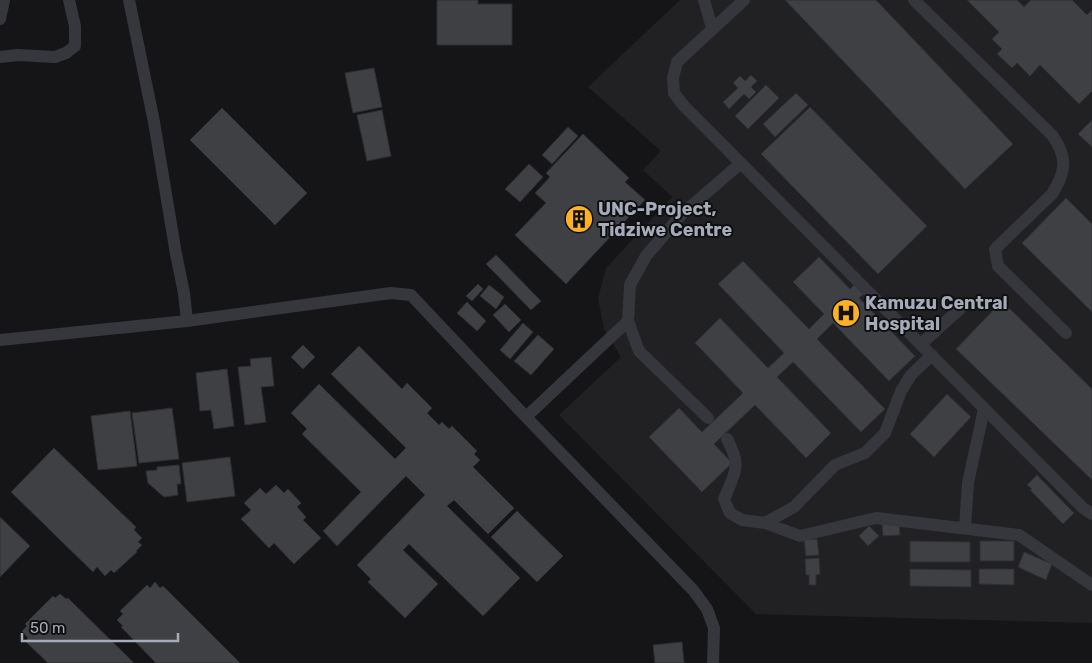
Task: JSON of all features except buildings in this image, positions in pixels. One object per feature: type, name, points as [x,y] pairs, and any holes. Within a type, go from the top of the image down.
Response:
[{"type":"lane","points":[[0,19],[4,0]]},
{"type":"lane","points":[[0,57],[18,55],[55,57],[66,54],[75,46],[75,26],[69,0]]},
{"type":"lane","points":[[128,0],[154,122],[184,292],[187,320]]},
{"type":"lane","points":[[704,0],[712,28]]},
{"type":"lane","points":[[744,0],[677,62],[673,78],[674,93],[684,106],[1082,508],[1092,514]]},
{"type":"lane","points":[[914,0],[1058,143],[1064,163],[1062,176],[1057,186],[1052,194],[995,249],[998,266],[1066,333]]},
{"type":"lane","points":[[708,418],[639,350],[628,321],[630,285],[646,256],[682,214],[741,163]]},
{"type":"lane","points":[[0,340],[187,320],[391,294],[411,295],[693,590],[707,609],[714,628],[713,663]]},
{"type":"lane","points":[[921,344],[962,307]]},
{"type":"lane","points":[[526,417],[628,321]]},
{"type":"lane","points":[[765,523],[794,507],[835,465],[865,453],[885,433],[901,391],[911,375],[932,355]]},
{"type":"lane","points":[[965,528],[968,483],[984,409]]},
{"type":"lane","points":[[728,439],[736,454],[736,471],[724,500],[730,513],[742,520],[765,523],[800,536],[876,518],[1019,535],[1092,585]]},
{"type":"shaded area","name":"Kamuzu Central Hospital","points":[[680,0],[1092,0],[1092,623],[756,614],[559,415],[621,357],[604,329],[598,298],[606,268],[672,197],[643,170],[661,151],[588,87]]},
{"type":"place","name":"UNC-Project, Tidziwe Centre","points":[[579,219]]},
{"type":"place","name":"Kamuzu Central Hospital","points":[[846,313]]}]
